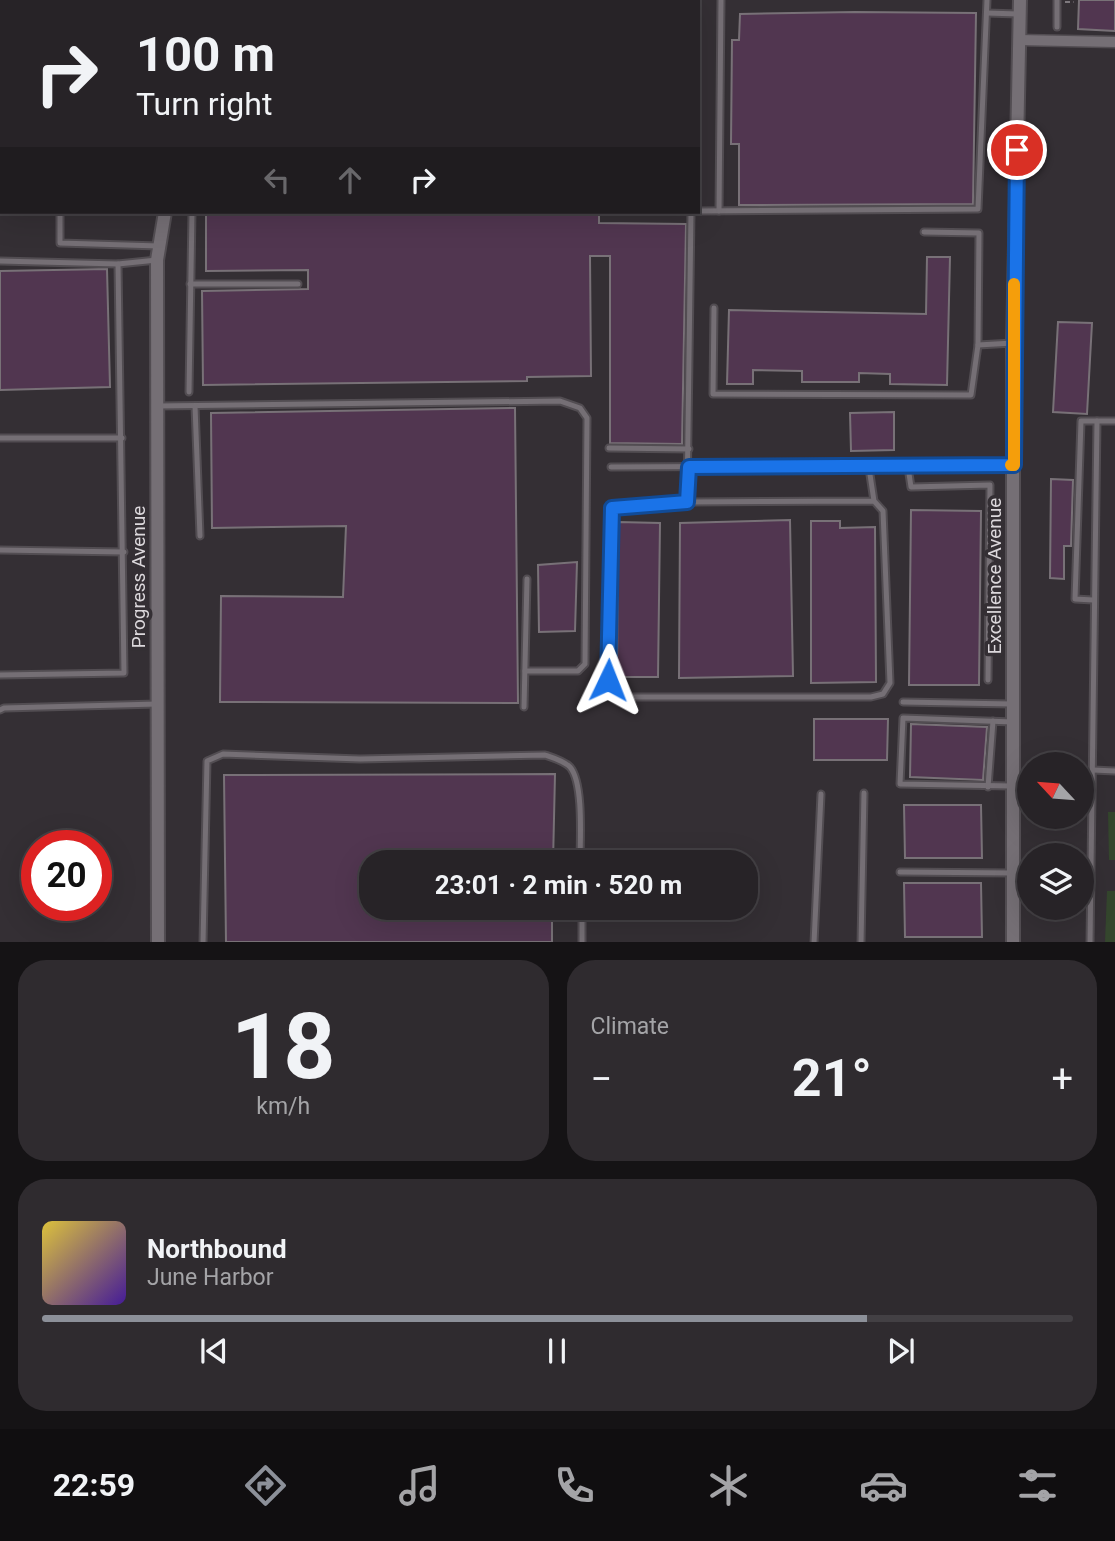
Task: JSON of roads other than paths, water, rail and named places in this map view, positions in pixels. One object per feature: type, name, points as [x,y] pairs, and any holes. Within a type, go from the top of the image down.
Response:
[{"type":"street","name":"Excellence Avenue","points":[[1013,942],[1013,343],[1020,0]]},
{"type":"street","points":[[1019,40],[1115,42]]},
{"type":"street","name":"Progress Avenue","points":[[158,942],[157,260],[165,214]]},
{"type":"lane","points":[[719,211],[721,0]]},
{"type":"lane","points":[[700,211],[978,208],[987,0]]},
{"type":"lane","points":[[1056,26],[1057,0]]},
{"type":"lane","points":[[986,13],[1020,14]]},
{"type":"lane","points":[[60,214],[60,243],[159,246]]},
{"type":"lane","points":[[189,391],[192,214]]},
{"type":"lane","points":[[687,502],[690,449],[691,214]]},
{"type":"lane","points":[[714,308],[713,394],[971,395],[978,345],[979,233],[924,232]]},
{"type":"lane","points":[[0,261],[118,264],[157,260]]},
{"type":"lane","points":[[0,675],[124,673],[118,264]]},
{"type":"lane","points":[[190,284],[298,284]]},
{"type":"lane","points":[[978,345],[1013,343]]},
{"type":"lane","points":[[158,406],[560,401],[580,408],[587,418],[585,664],[578,671],[525,671]]},
{"type":"lane","points":[[195,406],[200,536]]},
{"type":"lane","points":[[1093,600],[1075,599],[1081,421],[1115,421]]},
{"type":"lane","points":[[1093,752],[1097,421]]},
{"type":"lane","points":[[0,438],[121,438]]},
{"type":"lane","points":[[609,448],[690,449]]},
{"type":"lane","points":[[611,467],[869,468],[1014,465]]},
{"type":"lane","points":[[908,467],[911,487],[990,485],[988,680]]},
{"type":"lane","points":[[869,468],[874,501],[883,511],[885,540],[890,683],[883,694],[871,697],[624,697],[614,692],[608,680],[612,508],[687,502],[874,501]]},
{"type":"lane","points":[[0,551],[124,552]]},
{"type":"lane","points":[[524,707],[527,579]]},
{"type":"lane","points":[[903,702],[1013,704]]},
{"type":"lane","points":[[0,710],[157,704]]},
{"type":"lane","points":[[1013,722],[903,718],[900,784],[1014,786]]},
{"type":"lane","points":[[988,787],[993,721]]},
{"type":"lane","points":[[203,942],[207,761],[223,754],[360,759],[545,755],[565,763],[573,770],[579,795],[580,850]]},
{"type":"lane","points":[[1094,770],[1115,771]]},
{"type":"lane","points":[[861,942],[864,793]]},
{"type":"lane","points":[[814,942],[821,794]]},
{"type":"lane","points":[[1090,942],[1092,830]]},
{"type":"lane","points":[[900,872],[1012,873]]},
{"type":"lane","points":[[582,920],[582,942]]}]
